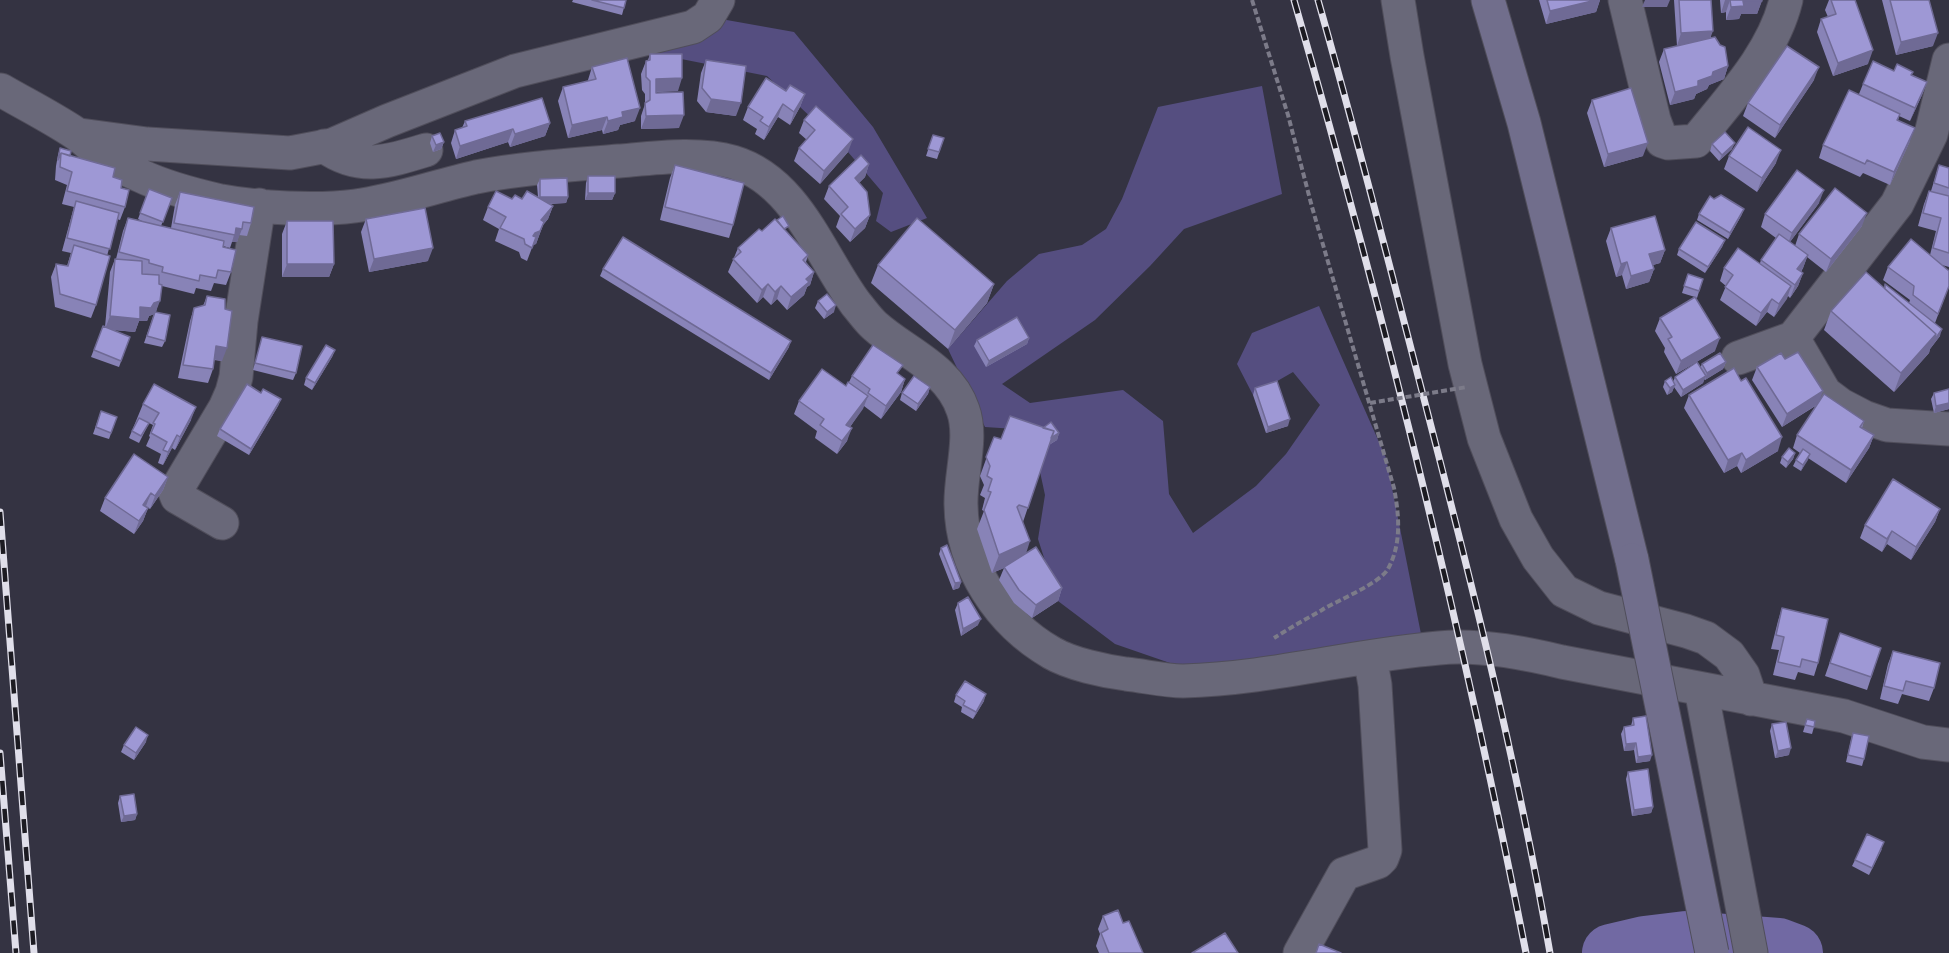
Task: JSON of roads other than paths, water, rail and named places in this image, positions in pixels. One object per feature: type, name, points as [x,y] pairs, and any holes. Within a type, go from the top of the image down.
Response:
[{"type":"street","points":[[80,135],[147,144],[290,153],[332,145],[515,71],[693,27],[708,17],[718,0]]},
{"type":"street","points":[[1398,0],[1465,364],[1484,438],[1516,519],[1538,558],[1564,591],[1599,608],[1706,638],[1729,655],[1743,675],[1751,699]]},
{"type":"street","points":[[1488,0],[1524,123],[1632,560],[1712,953]]},
{"type":"street","points":[[1625,0],[1654,120],[1662,141],[1668,143],[1696,141],[1754,68],[1782,16],[1786,0]]},
{"type":"street","points":[[1738,358],[1793,338],[1897,204],[1931,134],[1949,60]]},
{"type":"street","points":[[0,90],[80,135],[105,157],[138,175],[223,201],[260,205],[316,208],[355,206],[538,167],[668,157],[734,162],[753,171],[778,190],[794,207],[843,286],[872,324],[934,369],[955,393],[967,424],[961,508],[967,546],[981,583],[1009,621],[1055,655],[1107,671],[1177,681],[1256,676],[1445,647],[1519,652],[1844,716],[1923,742],[1949,744]]},
{"type":"street","points":[[324,146],[347,160],[362,163],[403,157],[426,150]]},
{"type":"street","points":[[222,523],[177,497],[175,492],[225,408],[232,392],[260,205]]},
{"type":"street","points":[[1793,338],[1825,393],[1841,405],[1864,417],[1887,425],[1949,429]]},
{"type":"street","points":[[1300,953],[1344,874],[1378,862],[1385,850],[1375,685],[1370,657]]},
{"type":"street","points":[[1701,689],[1751,953]]},
{"type":"waterway","points":[[1611,953],[1645,945],[1686,940],[1778,947],[1794,953]]},
{"type":"railway","points":[[1294,0],[1359,236],[1449,593],[1526,953]]},
{"type":"railway","points":[[1318,0],[1381,232],[1472,589],[1522,807],[1550,953]]},
{"type":"railway","points":[[0,512],[34,953]]},
{"type":"railway","points":[[0,753],[16,953]]}]
